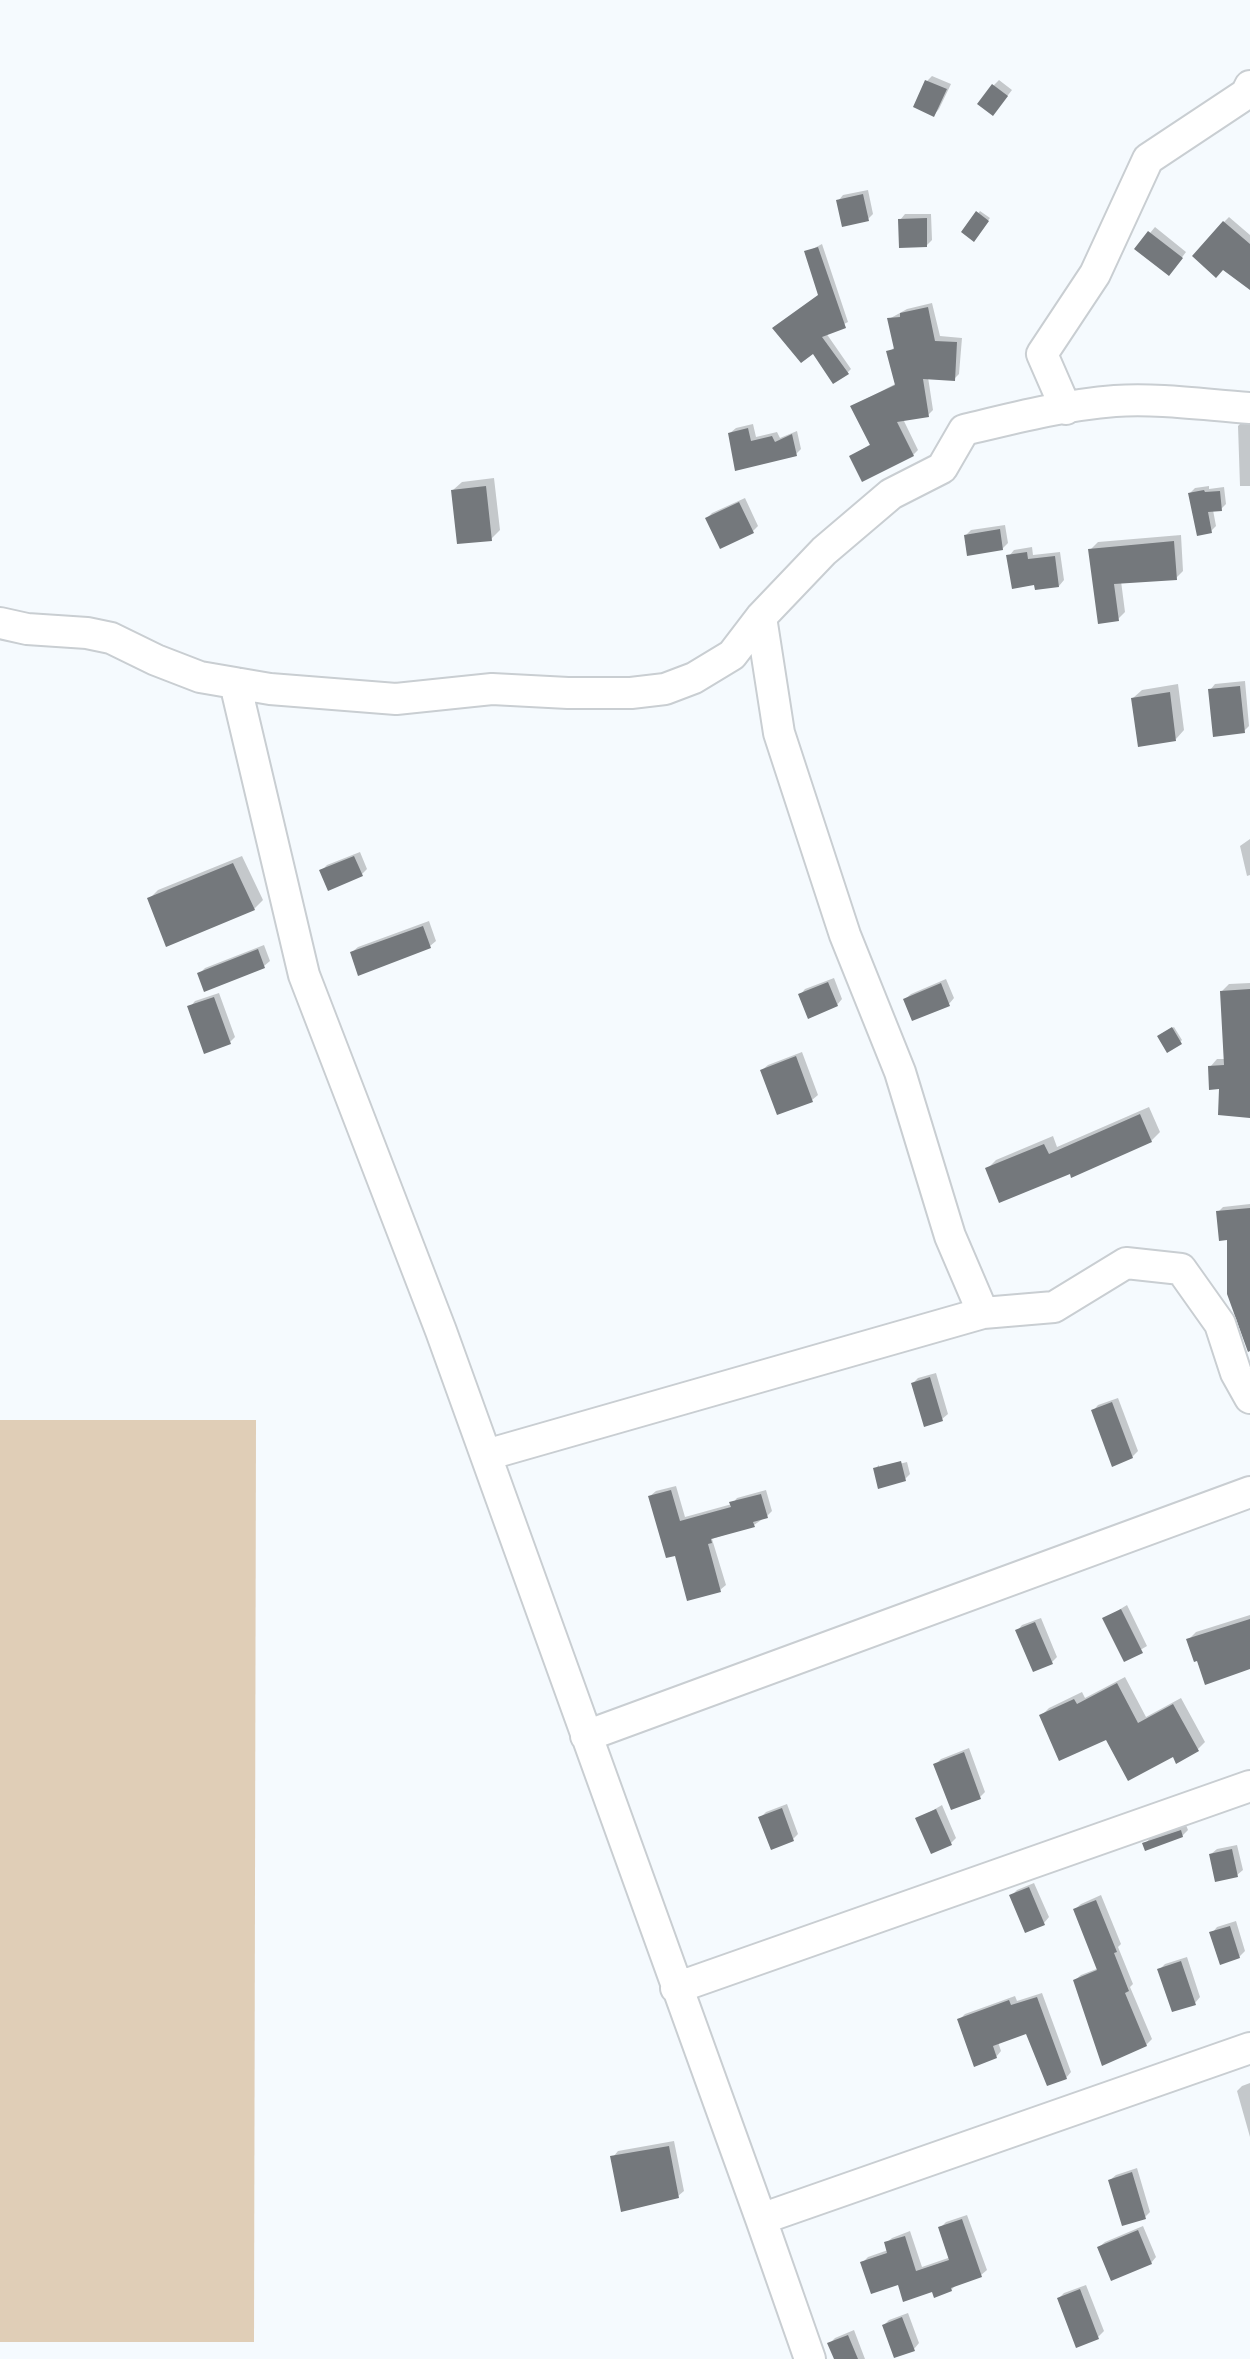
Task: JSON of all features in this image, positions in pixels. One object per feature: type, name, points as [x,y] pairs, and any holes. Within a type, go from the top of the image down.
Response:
[{"type":"street","points":[[1066,409],[1042,354],[1095,274],[1148,159],[1246,94],[1250,86]]},
{"type":"street","points":[[0,623],[111,638],[200,677],[270,689],[396,699],[492,689],[631,693],[665,689],[694,678],[732,655],[761,617],[824,551],[891,494],[942,468],[964,430],[1022,416],[1116,401],[1250,408]]},
{"type":"street","points":[[761,617],[779,733],[845,935],[900,1072],[950,1236],[983,1313]]},
{"type":"street","points":[[235,683],[304,975],[441,1331],[810,2359]]},
{"type":"street","points":[[486,1455],[983,1313],[1054,1307],[1126,1263],[1181,1269],[1220,1324],[1236,1373],[1250,1398]]},
{"type":"street","points":[[586,1736],[1250,1492]]},
{"type":"street","points":[[676,1988],[1250,1786]]},
{"type":"street","points":[[761,2219],[1250,2048]]},
{"type":"shaded area","points":[[0,1420],[256,1420],[254,2342],[0,2342]]},
{"type":"building","points":[[925,80],[947,89],[934,117],[913,107]]},
{"type":"building","points":[[992,84],[1008,96],[993,116],[977,104]]},
{"type":"building","points":[[863,194],[869,221],[842,227],[836,200]]},
{"type":"building","points":[[976,211],[989,221],[974,242],[961,232]]},
{"type":"building","points":[[927,218],[927,247],[899,248],[898,219]]},
{"type":"building","points":[[1223,221],[1250,244],[1250,290],[1223,270],[1216,278],[1192,256]]},
{"type":"building","points":[[1148,231],[1183,258],[1169,276],[1134,249]]},
{"type":"building","points":[[818,247],[846,328],[822,337],[849,374],[833,384],[813,354],[801,363],[772,328],[818,295],[804,251]]},
{"type":"building","points":[[928,307],[935,341],[957,342],[955,381],[923,379],[929,417],[897,422],[914,456],[862,482],[849,456],[870,445],[850,406],[895,385],[886,351],[894,349],[887,318],[900,317],[900,313]]},
{"type":"building","points":[[748,428],[751,441],[772,436],[775,442],[792,434],[797,456],[735,471],[728,433]]},
{"type":"building","points":[[486,486],[492,541],[457,544],[451,490]]},
{"type":"building","points":[[1220,491],[1222,511],[1208,512],[1212,533],[1197,536],[1188,493]]},
{"type":"building","points":[[739,502],[754,533],[720,549],[705,518]]},
{"type":"building","points":[[1000,529],[1003,550],[967,556],[964,535]]},
{"type":"building","points":[[1174,541],[1177,580],[1114,584],[1119,621],[1098,624],[1088,549]]},
{"type":"building","points":[[1027,552],[1028,559],[1055,556],[1059,587],[1035,590],[1034,585],[1012,589],[1006,555]]},
{"type":"building","points":[[1240,686],[1245,733],[1213,737],[1208,689]]},
{"type":"building","points":[[1170,692],[1176,741],[1138,747],[1131,698]]},
{"type":"building","points":[[354,856],[363,876],[328,891],[319,870]]},
{"type":"building","points":[[233,863],[255,910],[166,947],[147,898]]},
{"type":"building","points":[[423,926],[431,948],[358,976],[350,952]]},
{"type":"building","points":[[258,949],[265,968],[204,992],[197,973]]},
{"type":"building","points":[[828,982],[838,1006],[808,1019],[798,994]]},
{"type":"building","points":[[941,983],[950,1006],[912,1021],[903,999]]},
{"type":"building","points":[[1250,989],[1250,1118],[1218,1115],[1219,1089],[1209,1090],[1208,1066],[1224,1065],[1220,991]]},
{"type":"building","points":[[214,997],[231,1044],[204,1054],[187,1006]]},
{"type":"building","points":[[1172,1027],[1182,1044],[1167,1053],[1157,1036]]},
{"type":"building","points":[[796,1056],[813,1102],[777,1115],[760,1070]]},
{"type":"building","points":[[1140,1114],[1152,1142],[1071,1178],[1070,1174],[999,1203],[985,1168],[1044,1144],[1049,1154]]},
{"type":"building","points":[[1250,1208],[1248,1352],[1227,1294],[1227,1240],[1219,1241],[1216,1211]]},
{"type":"building","points":[[930,1377],[943,1421],[924,1427],[911,1383]]},
{"type":"building","points":[[1112,1402],[1133,1458],[1112,1467],[1091,1410]]},
{"type":"building","points":[[901,1461],[906,1481],[878,1489],[873,1468]]},
{"type":"building","points":[[671,1490],[680,1521],[731,1507],[729,1502],[761,1494],[768,1518],[753,1522],[755,1527],[711,1539],[712,1543],[708,1544],[721,1592],[687,1601],[675,1556],[666,1558],[648,1496]]},
{"type":"building","points":[[1121,1609],[1143,1653],[1124,1662],[1102,1618]]},
{"type":"building","points":[[1250,1619],[1250,1669],[1205,1685],[1186,1639]]},
{"type":"building","points":[[1035,1622],[1053,1664],[1033,1672],[1015,1630]]},
{"type":"building","points":[[1117,1683],[1138,1723],[1173,1704],[1199,1751],[1176,1764],[1173,1757],[1128,1781],[1106,1740],[1059,1761],[1039,1715],[1074,1699],[1077,1704]]},
{"type":"building","points":[[964,1752],[981,1799],[951,1810],[933,1764]]},
{"type":"building","points":[[782,1808],[794,1841],[771,1850],[758,1817]]},
{"type":"building","points":[[936,1809],[952,1845],[931,1854],[915,1818]]},
{"type":"building","points":[[1181,1830],[1183,1837],[1145,1851],[1142,1843]]},
{"type":"building","points":[[1232,1849],[1238,1877],[1215,1882],[1209,1854]]},
{"type":"building","points":[[1029,1887],[1045,1925],[1025,1933],[1009,1895]]},
{"type":"building","points":[[1096,1900],[1117,1952],[1114,1953],[1129,1991],[1125,1993],[1147,2046],[1102,2066],[1073,1980],[1097,1970],[1073,1909]]},
{"type":"building","points":[[1230,1926],[1240,1958],[1220,1965],[1209,1932]]},
{"type":"building","points":[[1181,1961],[1196,2005],[1172,2012],[1157,1969]]},
{"type":"building","points":[[1037,1997],[1067,2079],[1047,2086],[1026,2034],[993,2046],[997,2058],[974,2067],[957,2019],[1009,2000],[1011,2005]]},
{"type":"building","points":[[669,2146],[679,2198],[621,2212],[610,2156]]},
{"type":"building","points":[[1132,2172],[1146,2219],[1122,2226],[1108,2180]]},
{"type":"building","points":[[962,2219],[982,2277],[934,2298],[932,2292],[903,2302],[898,2285],[871,2294],[860,2262],[887,2253],[884,2242],[905,2236],[916,2271],[949,2260],[938,2227]]},
{"type":"building","points":[[1138,2230],[1152,2264],[1111,2281],[1097,2247]]},
{"type":"building","points":[[1080,2289],[1099,2339],[1076,2348],[1057,2298]]},
{"type":"building","points":[[902,2317],[915,2351],[894,2358],[882,2325]]},
{"type":"building","points":[[848,2335],[858,2359],[834,2359],[827,2343]]}]
